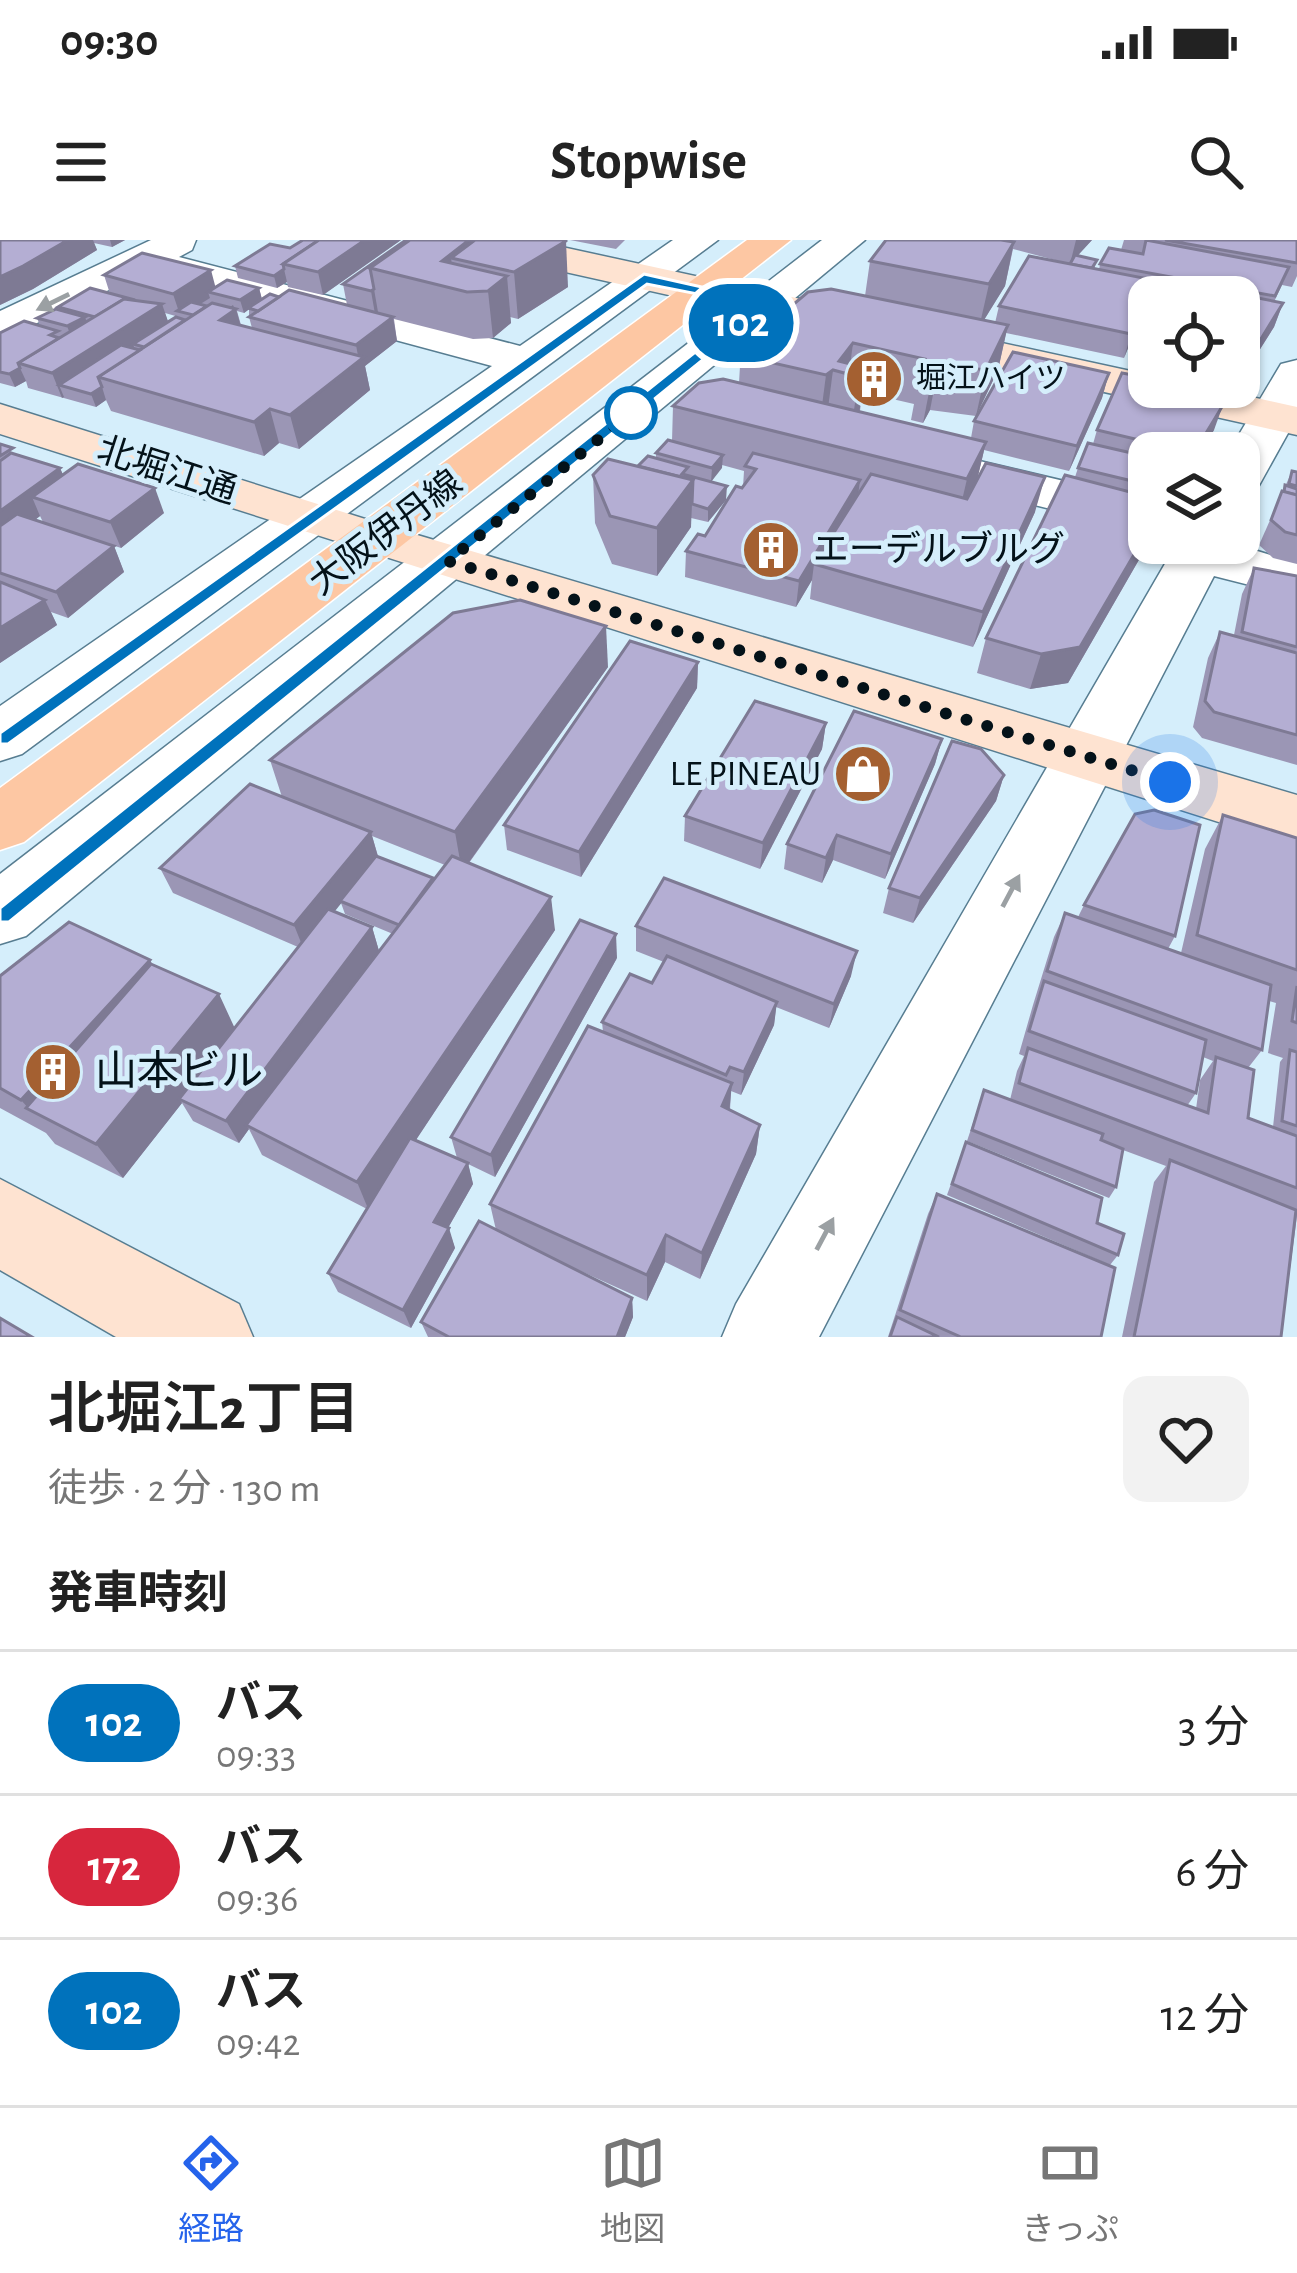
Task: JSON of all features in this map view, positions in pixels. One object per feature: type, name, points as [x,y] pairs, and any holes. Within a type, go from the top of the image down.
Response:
[{"type":"main road","name":"大阪伊丹線","points":[[0,824],[378,540],[702,266],[772,240]]},
{"type":"street","points":[[0,327],[181,240]]},
{"type":"street","points":[[476,240],[644,279]]},
{"type":"street","points":[[0,915],[448,561],[677,402],[766,303],[846,240]]},
{"type":"street","points":[[141,259],[529,362]]},
{"type":"street","points":[[0,739],[315,519],[644,279],[702,266],[766,303],[1285,419]]},
{"type":"street","points":[[1260,451],[1285,419],[1297,374]]},
{"type":"street","name":"北堀江通","points":[[0,418],[378,540],[1297,821]]},
{"type":"street","points":[[903,457],[1128,522]]},
{"type":"street","points":[[769,1337],[1085,756],[1172,564]]},
{"type":"street","points":[[1254,564],[1297,580]]},
{"type":"street","points":[[0,1222],[206,1337]]},
{"type":"building","points":[[0,240],[68,240],[0,277]]},
{"type":"building","points":[[303,240],[319,240],[283,264],[284,269],[274,276],[235,266],[270,244],[290,248]]},
{"type":"building","points":[[319,240],[365,240],[318,272],[283,264]]},
{"type":"building","points":[[410,240],[370,268],[374,289],[343,284]]},
{"type":"building","points":[[410,240],[469,240],[442,261],[507,276],[488,291],[467,292],[370,268]]},
{"type":"building","points":[[475,240],[566,241],[514,272],[451,258]]},
{"type":"building","points":[[886,240],[1014,242],[989,284],[870,261]]},
{"type":"building","points":[[1146,240],[1289,267],[1275,296],[1260,293],[1260,276],[1166,276],[1100,264],[1109,248],[1143,254]]},
{"type":"building","points":[[1165,240],[1297,240],[1297,263]]},
{"type":"building","points":[[142,253],[211,270],[173,294],[104,275]]},
{"type":"building","points":[[1075,255],[1097,260],[1092,268],[1070,264]]},
{"type":"building","points":[[1029,256],[1133,276],[1128,276],[1128,333],[999,306]]},
{"type":"building","points":[[227,280],[259,288],[240,300],[208,292]]},
{"type":"building","points":[[90,288],[135,300],[124,299],[95,317],[58,307]]},
{"type":"building","points":[[831,289],[1008,325],[986,370],[939,364],[932,377],[920,374],[925,359],[853,343],[839,361],[866,368],[859,377],[833,370],[826,375],[751,358],[741,349],[808,292]]},
{"type":"building","points":[[289,290],[393,317],[356,345],[249,317]]},
{"type":"building","points":[[270,294],[279,297],[258,311],[248,308]]},
{"type":"building","points":[[1260,298],[1283,303],[1260,341]]},
{"type":"building","points":[[124,299],[162,304],[52,373],[18,363]]},
{"type":"building","points":[[191,302],[207,306],[193,315],[177,311]]},
{"type":"building","points":[[212,303],[236,309],[220,320],[364,357],[290,415],[270,409],[254,422],[98,377]]},
{"type":"building","points":[[56,309],[85,317],[67,326],[37,318]]},
{"type":"building","points":[[176,317],[185,320],[144,347],[133,344]]},
{"type":"building","points":[[24,321],[58,331],[50,335],[59,338],[18,363],[20,368],[9,374],[0,372],[0,333]]},
{"type":"building","points":[[121,345],[140,350],[98,377],[102,387],[91,394],[59,385]]},
{"type":"building","points":[[1013,352],[1109,373],[1077,446],[974,421]]},
{"type":"building","points":[[1122,373],[1128,374],[1128,408],[1221,408],[1207,432],[1128,432],[1128,437],[1097,430]]},
{"type":"building","points":[[723,379],[986,442],[967,479],[673,406],[699,383]]},
{"type":"building","points":[[668,440],[723,455],[712,468],[656,453]]},
{"type":"building","points":[[1088,443],[1128,452],[1128,480],[1078,468]]},
{"type":"building","points":[[11,453],[60,468],[0,511],[0,461]]},
{"type":"building","name":"エーデルブルグ","points":[[753,453],[860,480],[799,581],[686,551],[698,534],[705,536],[736,486],[742,488],[756,469],[745,466]]},
{"type":"building","points":[[648,456],[688,467],[682,474],[727,486],[708,509],[692,504],[693,480],[638,466]]},
{"type":"building","points":[[608,459],[693,480],[657,528],[610,516],[593,475]]},
{"type":"building","points":[[986,463],[1045,477],[983,612],[814,564],[871,474],[967,499]]},
{"type":"building","points":[[78,464],[155,488],[110,522],[32,497]]},
{"type":"building","points":[[1065,475],[1128,491],[1129,564],[1080,647],[1041,654],[986,638]]},
{"type":"building","points":[[1282,491],[1297,495],[1297,535],[1271,520]]},
{"type":"building","points":[[17,514],[114,546],[56,592],[0,573],[0,526]]},
{"type":"building","points":[[1254,568],[1297,576],[1297,647],[1242,632]]},
{"type":"building","points":[[0,582],[45,600],[0,628]]},
{"type":"building","points":[[520,600],[606,626],[455,832],[270,760],[453,613]]},
{"type":"building","points":[[1220,632],[1297,653],[1297,735],[1214,712],[1205,701]]},
{"type":"building","points":[[630,641],[698,662],[579,852],[504,825]]},
{"type":"building","points":[[755,701],[826,723],[763,843],[685,816]]},
{"type":"building","points":[[854,711],[942,739],[891,854],[837,835],[826,858],[787,844]]},
{"type":"building","points":[[952,741],[981,749],[1004,775],[920,898],[889,888]]},
{"type":"building","points":[[250,784],[371,832],[294,925],[160,868]]},
{"type":"building","points":[[1154,810],[1200,825],[1175,936],[1084,905],[1135,814]]},
{"type":"building","points":[[1223,815],[1297,838],[1297,970],[1197,935]]},
{"type":"building","points":[[376,856],[433,878],[399,925],[340,901]]},
{"type":"building","points":[[452,856],[551,897],[357,1182],[246,1125]]},
{"type":"building","points":[[664,878],[857,951],[834,1004],[636,926]]},
{"type":"building","points":[[328,909],[372,927],[226,1121],[179,1099]]},
{"type":"building","points":[[1065,913],[1271,985],[1262,1050],[1047,971]]},
{"type":"building","points":[[580,920],[616,934],[491,1155],[451,1137]]},
{"type":"building","points":[[69,922],[150,960],[21,1100],[0,1088],[0,976]]},
{"type":"building","points":[[667,956],[777,1002],[744,1072],[730,1067],[726,1075],[602,1022],[630,974],[652,983]]},
{"type":"building","points":[[151,964],[219,994],[96,1144],[26,1108]]},
{"type":"building","points":[[1044,981],[1206,1040],[1196,1093],[1029,1031]]},
{"type":"building","points":[[1297,986],[1297,1023],[1292,1021]]},
{"type":"building","points":[[588,1026],[732,1083],[722,1106],[760,1125],[702,1253],[666,1235],[647,1275],[490,1204]]},
{"type":"building","points":[[1028,1048],[1208,1113],[1216,1057],[1254,1070],[1248,1118],[1297,1136],[1297,1188],[1019,1083]]},
{"type":"building","points":[[1290,1050],[1297,1052],[1297,1126],[1282,1121]]},
{"type":"building","points":[[984,1090],[1103,1134],[1101,1140],[1123,1149],[1116,1187],[972,1130]]},
{"type":"building","points":[[410,1138],[468,1163],[434,1222],[449,1228],[403,1310],[328,1273]]},
{"type":"building","points":[[966,1142],[1102,1198],[1097,1223],[1124,1234],[1118,1255],[952,1184]]},
{"type":"building","points":[[1170,1160],[1296,1210],[1281,1337],[1134,1337]]},
{"type":"building","points":[[937,1194],[1115,1268],[1101,1337],[961,1337],[900,1310]]},
{"type":"building","points":[[479,1221],[632,1298],[617,1337],[449,1337],[421,1322]]},
{"type":"building","points":[[897,1317],[939,1337],[890,1337]]},
{"type":"building","points":[[0,1318],[32,1337],[0,1337]]},
{"type":"bus line","name":"102","points":[[0,739],[315,519],[644,279],[766,303],[0,915]]},
{"type":"place","name":"堀江ハイツ","points":[[874,379]]},
{"type":"place","name":"エーデルブルグ","points":[[771,550]]},
{"type":"place","name":"LE PINEAU","points":[[863,774]]},
{"type":"place","name":"山本ビル","points":[[53,1072]]},
{"type":"route","points":[[631,413],[448,561],[1170,782]]}]
